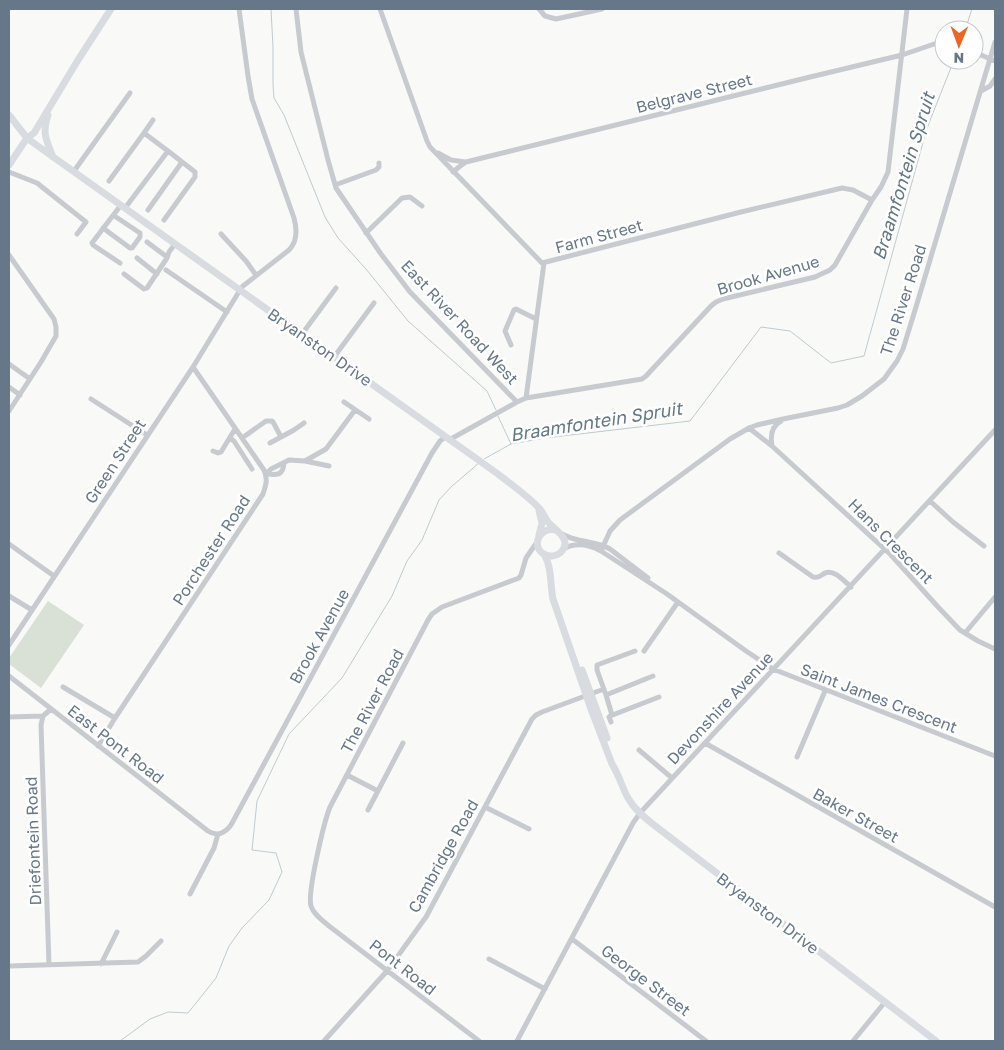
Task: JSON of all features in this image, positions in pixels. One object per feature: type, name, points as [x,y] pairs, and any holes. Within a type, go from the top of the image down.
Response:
[{"type":"main road","points":[[9,172],[112,9]]},
{"type":"main road","points":[[50,107],[44,129],[52,157]]},
{"type":"main road","points":[[9,115],[29,140]]},
{"type":"main road","points":[[9,122],[29,140]]},
{"type":"main road","points":[[9,165],[29,140]]},
{"type":"main road","name":"Bryanston Drive","points":[[29,140],[53,161],[101,191]]},
{"type":"main road","name":"Bryanston Drive","points":[[29,140],[498,474],[537,506],[550,524],[559,532]]},
{"type":"main road","points":[[537,506],[541,520],[541,528],[538,540],[538,546],[542,553],[551,556],[561,552],[564,542],[559,532],[548,530],[541,534],[538,540]]},
{"type":"main road","name":"Bryanston Drive","points":[[561,552],[554,563],[554,585],[588,695]]},
{"type":"main road","name":"Bryanston Drive","points":[[542,553],[548,564],[553,599],[612,764],[632,804],[669,837],[936,1041]]},
{"type":"street","name":"Green Street","points":[[9,645],[193,367],[240,290],[293,246],[296,230],[294,218],[252,99],[239,9]]},
{"type":"street","name":"East River Road West","points":[[296,9],[301,52],[335,185],[366,232],[410,292],[517,402]]},
{"type":"street","name":"Farm Street","points":[[380,9],[427,141],[433,151],[541,262],[544,263],[842,188],[853,190],[872,200]]},
{"type":"street","points":[[539,9],[547,17],[556,19],[602,9]]},
{"type":"street","name":"Brook Avenue","points":[[218,834],[225,832],[231,825],[412,489],[440,441],[526,398],[644,378],[716,302],[815,276],[830,270],[835,265],[884,182],[889,168],[907,9]]},
{"type":"street","name":"The River Road","points":[[601,551],[610,532],[620,520],[724,443],[749,428],[847,405],[884,379],[897,361],[916,307],[981,91],[993,60],[995,42]]},
{"type":"street","name":"Belgrave Street","points":[[453,172],[466,162],[902,55],[934,44]]},
{"type":"street","points":[[981,91],[990,86],[995,79]]},
{"type":"street","points":[[74,171],[130,93]]},
{"type":"street","points":[[109,181],[153,120]]},
{"type":"street","points":[[144,132],[194,172],[195,177],[164,220]]},
{"type":"street","points":[[120,263],[92,243],[168,151]]},
{"type":"street","points":[[433,151],[451,160],[466,162]]},
{"type":"street","points":[[148,210],[182,162]]},
{"type":"street","points":[[335,185],[376,170],[380,163]]},
{"type":"street","points":[[9,172],[38,183],[88,219],[77,234]]},
{"type":"street","points":[[366,232],[402,198],[410,197],[422,206]]},
{"type":"street","points":[[103,228],[132,248],[140,237],[140,233],[116,217]]},
{"type":"street","points":[[221,234],[241,254],[256,276]]},
{"type":"street","points":[[147,242],[167,257]]},
{"type":"street","points":[[124,274],[146,289],[175,244]]},
{"type":"street","points":[[9,255],[51,315],[56,327],[56,336],[9,411]]},
{"type":"street","points":[[137,258],[157,274]]},
{"type":"street","points":[[526,398],[544,263]]},
{"type":"street","points":[[166,270],[227,312]]},
{"type":"street","points":[[302,334],[336,288]]},
{"type":"street","points":[[334,357],[374,302]]},
{"type":"street","points":[[512,345],[505,331],[514,310],[516,309],[536,320]]},
{"type":"street","points":[[9,364],[30,379]]},
{"type":"street","points":[[193,367],[266,474],[274,475],[281,473],[284,463],[289,460],[329,466]]},
{"type":"street","points":[[9,388],[20,395]]},
{"type":"street","points":[[91,399],[147,435]]},
{"type":"street","points":[[344,402],[369,419]]},
{"type":"street","points":[[305,461],[328,448],[355,410]]},
{"type":"street","points":[[772,446],[772,430],[783,419]]},
{"type":"street","points":[[242,438],[269,420],[273,422],[282,437]]},
{"type":"street","points":[[270,443],[304,423]]},
{"type":"street","name":"Hans Crescent","points":[[749,428],[772,446],[885,550],[948,618],[965,633],[995,649]]},
{"type":"street","points":[[213,451],[221,452],[236,429]]},
{"type":"street","name":"Devonshire Avenue","points":[[517,1041],[640,813],[995,430]]},
{"type":"street","points":[[230,438],[234,440],[252,469]]},
{"type":"street","name":"Porchester Road","points":[[98,746],[263,494],[267,480],[266,474]]},
{"type":"street","points":[[930,501],[984,546]]},
{"type":"street","name":"Saint James Crescent","points":[[559,532],[570,539],[604,545],[659,589]]},
{"type":"street","name":"The River Road","points":[[314,912],[310,902],[311,890],[324,824],[330,807],[432,614],[442,607],[519,578],[526,558],[538,540]]},
{"type":"street","points":[[9,544],[54,576]]},
{"type":"street","name":"Saint James Crescent","points":[[561,552],[570,546],[580,544],[601,551],[678,602],[773,670],[995,756]]},
{"type":"street","points":[[526,558],[531,554],[542,553]]},
{"type":"street","points":[[779,553],[813,577],[819,577],[831,572],[851,586]]},
{"type":"street","points":[[9,596],[32,610]]},
{"type":"street","points":[[965,633],[995,597]]},
{"type":"street","points":[[644,651],[678,602]]},
{"type":"street","points":[[612,715],[597,665],[636,650]]},
{"type":"street","name":"East Pont Road","points":[[9,676],[208,832],[218,834]]},
{"type":"street","name":"Cambridge Road","points":[[324,1041],[387,971],[426,917],[534,716],[588,695],[605,692],[653,676]]},
{"type":"street","points":[[63,687],[115,718]]},
{"type":"street","points":[[797,758],[825,690]]},
{"type":"street","points":[[611,722],[609,716],[659,697]]},
{"type":"street","points":[[9,717],[42,716],[52,709]]},
{"type":"street","name":"Driefontein Road","points":[[42,716],[49,965]]},
{"type":"street","points":[[368,810],[403,743]]},
{"type":"street","name":"Baker Street","points":[[705,743],[995,907]]},
{"type":"street","points":[[639,750],[672,778]]},
{"type":"street","points":[[347,775],[378,791]]},
{"type":"street","points":[[485,807],[529,830]]},
{"type":"street","points":[[190,894],[214,848],[218,834]]},
{"type":"street","name":"Pont Road","points":[[314,912],[329,926],[479,1041]]},
{"type":"street","points":[[101,964],[117,932]]},
{"type":"street","name":"George Street","points":[[572,939],[706,1041]]},
{"type":"street","points":[[9,966],[138,962],[161,941]]},
{"type":"street","points":[[489,959],[545,989]]},
{"type":"street","points":[[853,1041],[885,1002]]},
{"type":"shaded area","points":[[48,601],[84,625],[41,688],[9,664],[9,658]]},
{"type":"waterway","points":[[271,9],[274,98],[284,115],[325,217],[338,238],[408,321],[487,391],[496,410]]},
{"type":"waterway","name":"Braamfontein Spruit","points":[[968,20],[972,9]]},
{"type":"waterway","name":"Braamfontein Spruit","points":[[484,459],[511,444],[545,438],[690,421],[761,327],[790,331],[831,363],[864,356],[927,128],[950,70]]},
{"type":"waterway","points":[[497,414],[511,444]]},
{"type":"waterway","name":"Braamfontein Spruit","points":[[120,1041],[150,1019],[168,1012],[188,1013],[216,978],[229,946],[242,928],[269,900],[282,872],[276,853],[252,850],[257,801],[289,734],[342,678],[392,596],[407,561],[422,540],[439,500],[479,463]]}]
